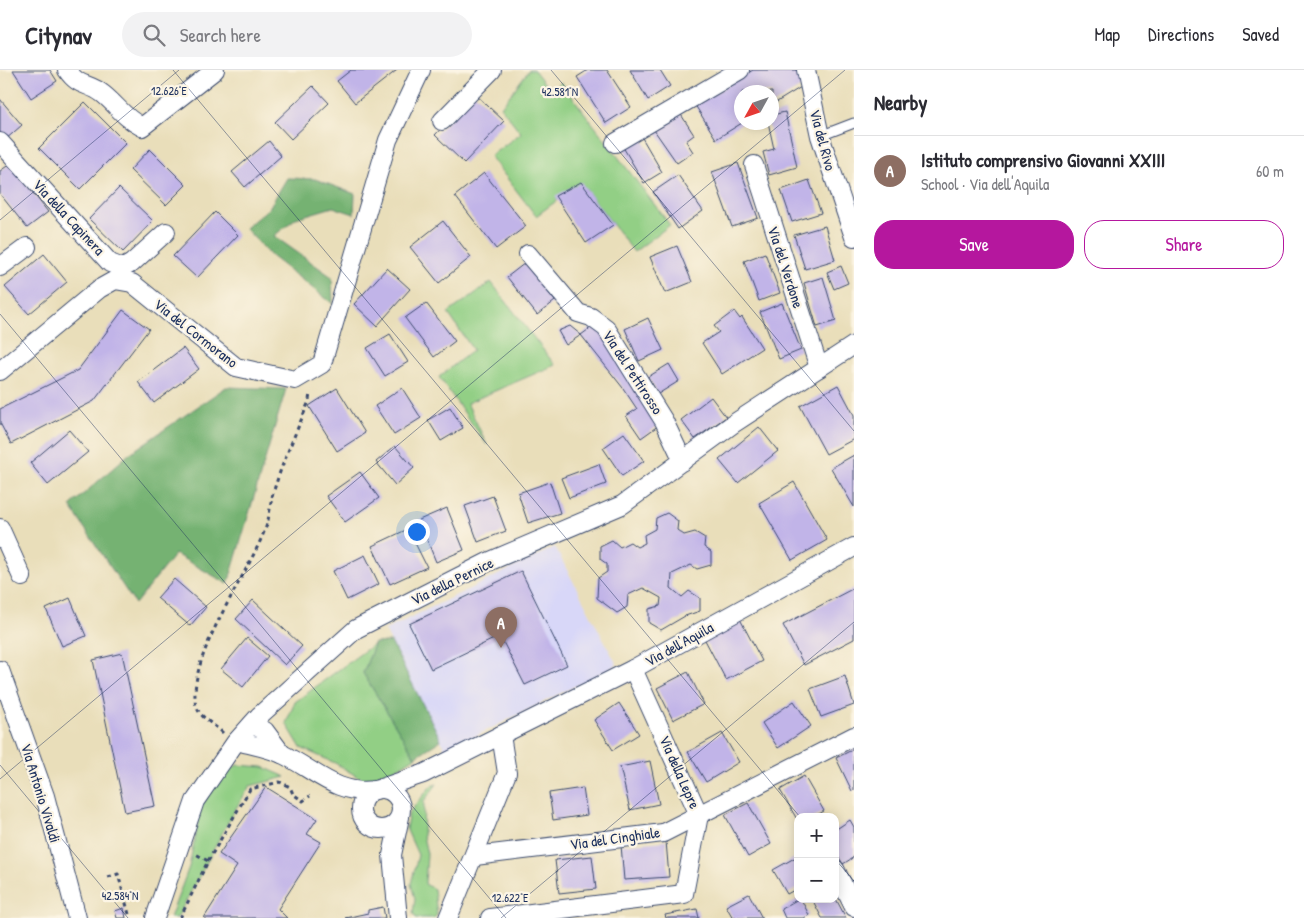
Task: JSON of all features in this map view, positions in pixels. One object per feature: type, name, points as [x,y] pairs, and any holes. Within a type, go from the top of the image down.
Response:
[{"type":"street","points":[[67,70],[74,81],[102,93],[128,120],[142,127],[215,70]]},
{"type":"street","points":[[312,370],[322,364],[388,140],[421,70]]},
{"type":"street","points":[[442,121],[492,70]]},
{"type":"street","points":[[615,143],[740,70]]},
{"type":"street","name":"Via del Rivo","points":[[806,70],[820,136],[854,238]]},
{"type":"street","name":"Via della Capinera","points":[[0,142],[110,263],[123,268],[132,264],[166,232]]},
{"type":"street","name":"Via del Verdone","points":[[754,165],[819,368]]},
{"type":"street","points":[[0,267],[27,247]]},
{"type":"street","name":"Via del Pettirosso","points":[[528,254],[578,313],[591,317],[606,328],[664,421],[683,461]]},
{"type":"street","name":"Via del Cormorano","points":[[0,370],[99,289],[115,280],[132,283],[236,367],[295,380],[312,370]]},
{"type":"street","name":"Via della Pernice","points":[[155,918],[194,801],[236,742],[252,724],[356,629],[488,562],[622,506],[733,424],[854,345]]},
{"type":"street","points":[[0,528],[22,577]]},
{"type":"street","name":"Via dell'Aquila","points":[[236,742],[282,754],[336,786],[357,790],[378,789],[431,770],[633,669],[854,547]]},
{"type":"street","name":"Via della Lepre","points":[[490,918],[684,894],[699,815],[633,669]]},
{"type":"street","name":"Via Antonio Vivaldi","points":[[0,670],[45,796],[77,918]]},
{"type":"street","points":[[252,724],[265,732],[282,754]]},
{"type":"street","points":[[448,918],[475,856],[507,773],[501,735]]},
{"type":"street","name":"Via del Cinghiale","points":[[475,856],[663,833],[854,736]]},
{"type":"street","points":[[376,828],[388,828],[398,821],[401,810],[431,770]]},
{"type":"street","points":[[336,786],[362,813],[367,822],[376,828],[392,856]]},
{"type":"street","points":[[362,813],[362,802],[378,789],[394,793],[401,810],[392,856],[398,918]]},
{"type":"street","points":[[839,877],[854,907]]},
{"type":"lane","points":[[820,136],[854,123]]},
{"type":"path","points":[[236,742],[198,710],[195,700],[197,682],[204,656],[214,631],[266,526],[274,491],[309,401],[312,370]]},
{"type":"path","points":[[285,784],[287,780]]},
{"type":"path","points":[[180,918],[208,861],[250,789],[280,782],[285,784],[303,802],[310,796]]},
{"type":"path","points":[[191,851],[208,861]]},
{"type":"path","points":[[108,877],[118,874],[130,918]]},
{"type":"shaded area","points":[[555,547],[617,665],[446,751],[385,630]]},
{"type":"green space","points":[[529,70],[534,70],[552,93],[561,82],[670,225],[634,252],[581,183],[536,216],[490,156],[521,133],[501,107]]},
{"type":"green space","points":[[287,178],[315,179],[355,194],[354,214],[333,207],[296,218],[274,236],[332,277],[333,304],[271,256],[245,228],[269,208]]},
{"type":"green space","points":[[491,282],[555,365],[467,403],[487,445],[439,377],[473,350],[448,313]]},
{"type":"green space","points":[[226,387],[286,389],[228,584],[175,554],[135,604],[70,506],[129,454]]},
{"type":"green space","points":[[391,642],[441,740],[415,757],[363,673],[375,643]]},
{"type":"green space","points":[[375,643],[363,673],[415,757],[388,774],[363,780],[335,763],[301,748],[286,723],[295,702]]},
{"type":"green space","points":[[238,765],[263,767],[286,777],[250,786],[233,813],[177,918],[170,918],[189,867],[203,797],[226,770]]},
{"type":"green space","points":[[437,784],[424,801],[423,836],[427,854],[425,884],[434,889],[437,915],[434,918],[416,918],[413,913],[415,899],[411,884],[418,855],[406,828],[409,813],[431,786]]},
{"type":"building","points":[[13,70],[50,70],[57,81],[31,98]]},
{"type":"building","points":[[351,70],[397,70],[355,103],[337,81]]},
{"type":"building","points":[[588,70],[607,70],[631,107],[606,123],[577,77]]},
{"type":"building","points":[[630,70],[660,70],[670,86],[648,100]]},
{"type":"building","points":[[753,70],[797,70],[806,84],[779,101],[779,85],[734,85],[734,128],[716,139],[695,105]]},
{"type":"building","points":[[313,86],[329,103],[291,139],[275,122]]},
{"type":"building","points":[[474,93],[504,121],[464,163],[435,135]]},
{"type":"building","points":[[0,99],[22,125],[5,140],[0,134]]},
{"type":"building","points":[[85,102],[126,143],[80,189],[39,148]]},
{"type":"building","points":[[785,112],[797,167],[769,175],[763,152],[774,149],[770,130],[779,130],[779,113]]},
{"type":"building","points":[[680,113],[694,135],[686,141],[693,152],[677,163],[654,130]]},
{"type":"building","points":[[641,136],[662,172],[644,183],[623,147]]},
{"type":"building","points":[[269,141],[281,156],[245,187],[232,172]]},
{"type":"building","points":[[150,149],[186,185],[166,205],[130,170]]},
{"type":"building","points":[[738,163],[758,218],[732,227],[712,172]]},
{"type":"building","points":[[10,164],[48,212],[27,228],[0,194],[0,171]]},
{"type":"building","points":[[484,173],[526,226],[496,249],[455,196]]},
{"type":"building","points":[[678,175],[703,211],[678,229],[653,192]]},
{"type":"building","points":[[809,180],[821,213],[792,222],[781,190]]},
{"type":"building","points":[[581,182],[613,225],[586,243],[555,196]]},
{"type":"building","points":[[119,188],[153,221],[123,252],[89,219]]},
{"type":"building","points":[[215,212],[238,235],[197,278],[173,256]]},
{"type":"building","points":[[443,221],[471,257],[439,283],[410,247]]},
{"type":"building","points":[[825,226],[835,260],[805,269],[794,235]]},
{"type":"building","points":[[677,246],[692,282],[665,293],[650,257]]},
{"type":"building","points":[[765,253],[780,293],[759,301],[744,261]]},
{"type":"building","points":[[44,254],[67,282],[29,314],[5,287]]},
{"type":"building","points":[[525,263],[555,301],[537,315],[507,277]]},
{"type":"building","points":[[841,266],[848,283],[834,289],[827,272]]},
{"type":"building","points":[[387,268],[410,289],[377,326],[354,304]]},
{"type":"building","points":[[823,277],[836,321],[817,327],[804,283]]},
{"type":"building","points":[[426,303],[455,341],[434,357],[405,318]]},
{"type":"building","points":[[782,303],[801,350],[779,359],[760,312]]},
{"type":"building","points":[[123,310],[149,329],[94,401],[11,444],[0,423],[0,409],[78,370]]},
{"type":"building","points":[[734,311],[740,319],[742,317],[762,348],[722,374],[702,343],[719,332],[714,326]]},
{"type":"building","points":[[648,318],[663,350],[639,361],[625,329]]},
{"type":"building","points":[[596,324],[662,423],[641,438],[626,416],[637,409],[623,388],[581,335]]},
{"type":"building","points":[[570,326],[581,335],[566,345],[558,331]]},
{"type":"building","points":[[390,334],[408,362],[385,376],[367,348]]},
{"type":"building","points":[[183,348],[199,369],[154,403],[138,382]]},
{"type":"building","points":[[669,364],[679,381],[658,394],[648,377]]},
{"type":"building","points":[[838,385],[854,415],[854,439],[826,454],[800,406]]},
{"type":"building","points":[[337,388],[365,433],[337,451],[309,406]]},
{"type":"building","points":[[402,388],[421,418],[394,435],[375,406]]},
{"type":"building","points":[[711,397],[726,417],[695,439],[681,420]]},
{"type":"building","points":[[450,407],[463,428],[441,441],[428,420]]},
{"type":"building","points":[[759,427],[778,451],[738,483],[719,460]]},
{"type":"building","points":[[69,430],[88,452],[48,485],[30,463]]},
{"type":"building","points":[[624,433],[644,461],[622,476],[603,448]]},
{"type":"building","points":[[395,446],[414,468],[395,485],[376,462]]},
{"type":"building","points":[[854,455],[854,507],[831,468]]},
{"type":"building","points":[[599,464],[606,484],[569,498],[561,478]]},
{"type":"building","points":[[360,472],[379,498],[345,522],[326,496]]},
{"type":"building","points":[[550,482],[560,513],[528,523],[518,493]]},
{"type":"building","points":[[794,482],[827,540],[792,560],[759,503]]},
{"type":"building","points":[[493,496],[506,531],[478,542],[465,506]]},
{"type":"building","points":[[447,508],[464,550],[436,562],[419,520]]},
{"type":"building","points":[[667,513],[678,521],[677,530],[684,535],[695,532],[705,538],[704,547],[711,552],[711,565],[697,569],[691,565],[672,574],[671,588],[682,597],[689,591],[700,598],[700,611],[685,616],[661,630],[649,623],[649,609],[660,606],[661,598],[643,588],[628,595],[627,607],[617,613],[597,598],[598,578],[607,572],[607,564],[600,559],[600,546],[612,540],[620,547],[630,542],[637,547],[645,543],[644,535],[655,529],[656,518]]},
{"type":"building","points":[[408,529],[427,567],[390,584],[372,546]]},
{"type":"building","points":[[365,555],[379,584],[347,600],[333,571]]},
{"type":"building","points":[[521,571],[567,665],[525,685],[500,636],[431,669],[409,624]]},
{"type":"building","points":[[174,579],[206,607],[190,626],[157,598]]},
{"type":"building","points":[[854,588],[854,639],[804,665],[783,625]]},
{"type":"building","points":[[70,598],[86,636],[62,646],[46,609]]},
{"type":"building","points":[[253,600],[302,646],[285,665],[236,619]]},
{"type":"building","points":[[740,619],[762,661],[726,680],[704,638]]},
{"type":"building","points":[[247,638],[268,656],[243,687],[221,669]]},
{"type":"building","points":[[122,653],[155,806],[125,812],[93,660]]},
{"type":"building","points":[[688,672],[704,704],[673,720],[657,688]]},
{"type":"building","points":[[845,676],[854,705],[821,717],[810,689]]},
{"type":"building","points":[[794,701],[811,726],[778,748],[762,723]]},
{"type":"building","points":[[619,703],[639,734],[613,750],[594,720]]},
{"type":"building","points":[[722,733],[739,762],[706,782],[688,752]]},
{"type":"building","points":[[854,749],[854,790],[852,791],[836,758]]},
{"type":"building","points":[[650,761],[659,804],[630,810],[620,767]]},
{"type":"building","points":[[804,776],[824,811],[821,813],[794,814],[780,790]]},
{"type":"building","points":[[266,787],[317,819],[307,834],[321,842],[278,909],[287,918],[204,918],[237,866],[219,854]]},
{"type":"building","points":[[583,788],[587,815],[553,820],[549,793]]},
{"type":"building","points":[[748,803],[771,844],[748,857],[725,815]]},
{"type":"building","points":[[850,820],[854,827],[854,857],[843,864],[839,858],[839,827]]},
{"type":"building","points":[[666,841],[669,877],[624,880],[621,845]]},
{"type":"building","points":[[592,856],[596,889],[559,893],[555,860]]},
{"type":"building","points":[[794,858],[794,890],[787,894],[773,870]]},
{"type":"building","points":[[749,894],[762,918],[733,918],[726,906]]},
{"type":"building","points":[[794,901],[794,903],[803,903],[809,915],[804,918],[785,918],[781,909]]},
{"type":"building","points":[[814,903],[838,903],[846,918],[822,918]]},
{"type":"building","points":[[383,907],[385,918],[345,918],[368,913],[368,910]]},
{"type":"building","points":[[124,908],[126,918],[117,918],[115,911]]},
{"type":"building","points":[[697,909],[699,918],[666,918],[665,915]]},
{"type":"place","name":"Istituto comprensivo Giovanni XXIII","points":[[501,648]]}]
